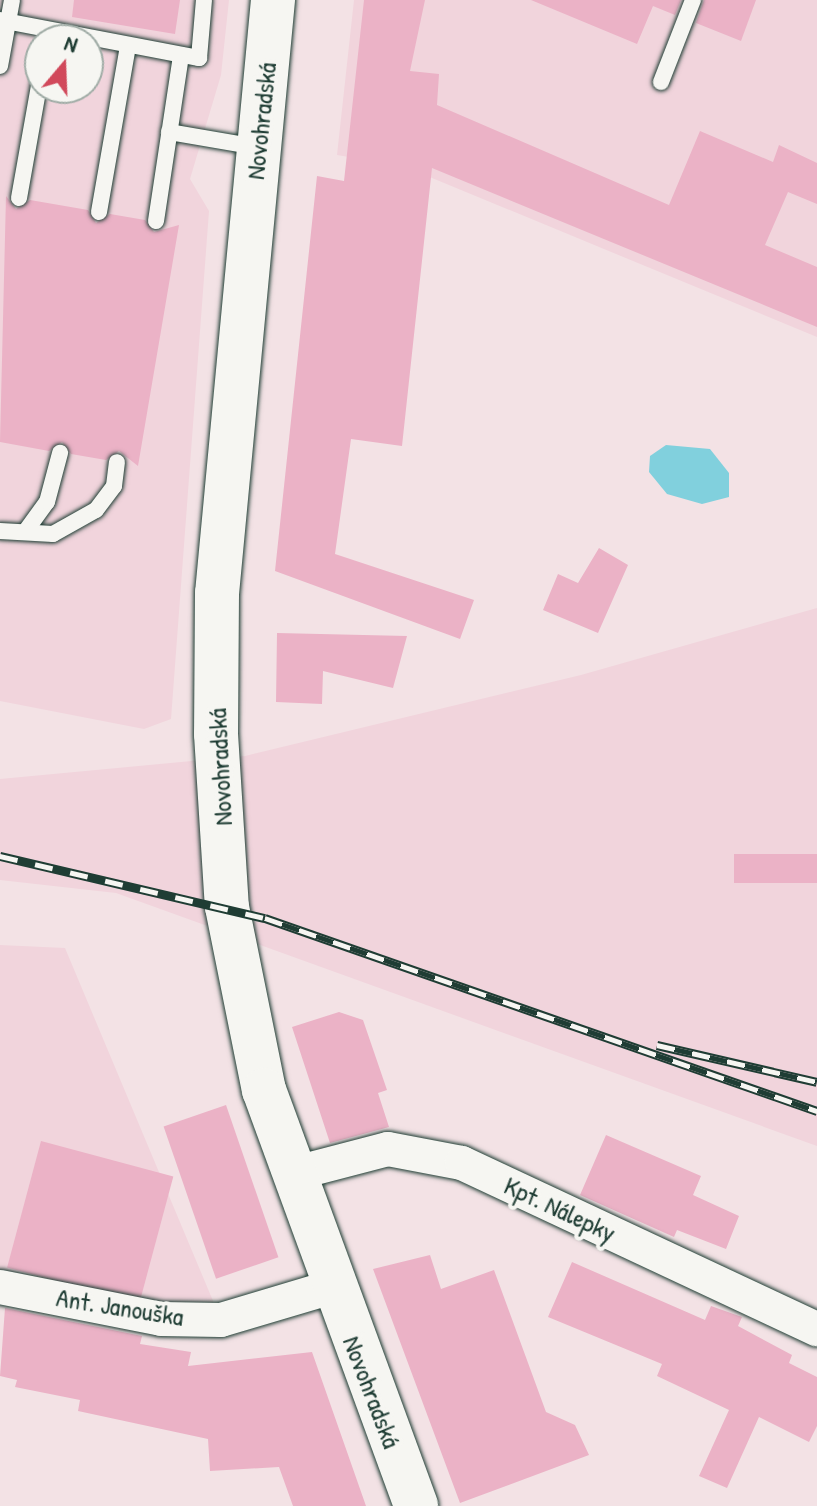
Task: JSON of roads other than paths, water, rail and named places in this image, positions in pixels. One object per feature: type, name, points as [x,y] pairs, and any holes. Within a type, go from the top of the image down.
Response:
[{"type":"main road","name":"Novohradská","points":[[273,0],[217,593],[216,734],[240,987],[292,1174],[416,1506]]},
{"type":"street","name":"Kpt. Nálepky","points":[[292,1174],[388,1149],[462,1163],[817,1329]]},
{"type":"street","name":"Ant. Janouška","points":[[0,1287],[161,1319],[221,1320],[332,1287]]},
{"type":"lane","points":[[0,66],[4,21],[12,0]]},
{"type":"lane","points":[[104,42],[199,58],[204,0]]},
{"type":"lane","points":[[661,82],[693,0]]},
{"type":"lane","points":[[4,21],[24,27]]},
{"type":"lane","points":[[99,212],[128,45]]},
{"type":"lane","points":[[156,221],[181,55]]},
{"type":"lane","points":[[19,198],[36,104]]},
{"type":"lane","points":[[169,132],[258,147]]},
{"type":"lane","points":[[25,532],[47,502],[60,453]]},
{"type":"lane","points":[[0,531],[53,534],[96,510],[114,486],[117,462]]},
{"type":"water","points":[[666,445],[710,449],[729,473],[729,497],[702,504],[667,494],[649,472],[650,456]]},
{"type":"railway","points":[[0,856],[265,918],[817,1111]]},
{"type":"railway","points":[[657,1045],[817,1082]]}]
